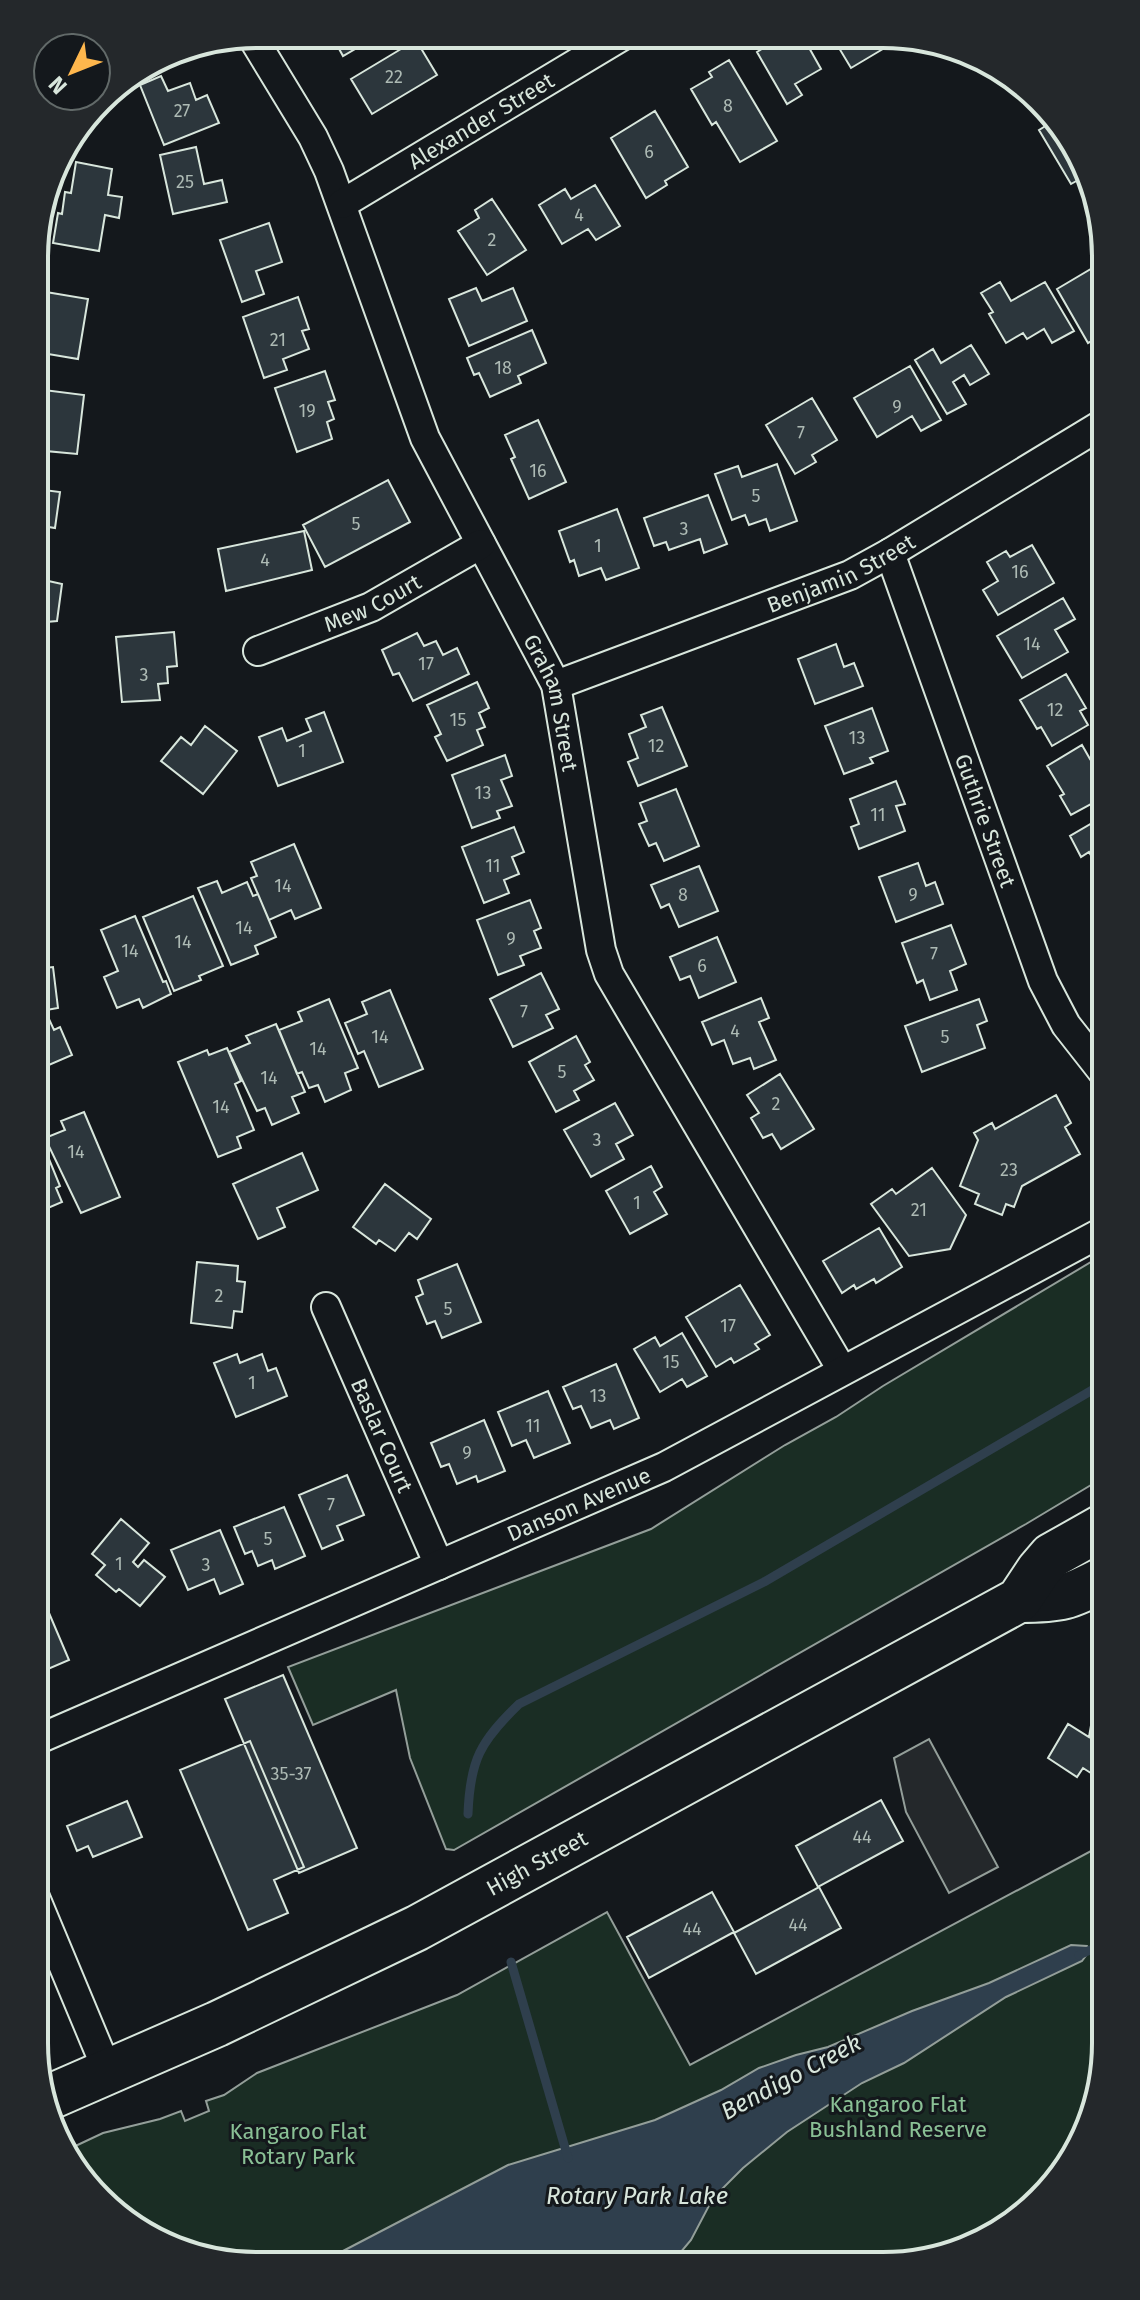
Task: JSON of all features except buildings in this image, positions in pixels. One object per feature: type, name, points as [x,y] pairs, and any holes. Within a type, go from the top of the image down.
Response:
[{"type":"highway","name":"High Street","points":[[55,2095],[322,1975],[417,1928],[1019,1600],[1051,1556],[1092,1533]]},
{"type":"highway","name":"High Street","points":[[1019,1600],[1053,1600],[1072,1596],[1092,1585]]},
{"type":"street","name":"Graham Street","points":[[259,48],[313,137],[342,204],[420,425],[556,685],[601,950],[609,974],[842,1370]]},
{"type":"street","name":"Alexander Street","points":[[342,204],[602,48]]},
{"type":"street","name":"Benjamin Street","points":[[556,685],[850,575],[1092,430]]},
{"type":"street","name":"Mew Court","points":[[258,651],[371,607],[481,544]]},
{"type":"street","name":"Guthrie Street","points":[[890,553],[1043,981],[1066,1025],[1092,1058]]},
{"type":"street","name":"Danson Avenue","points":[[48,1735],[664,1467],[1092,1237]]},
{"type":"street","name":"Baslar Court","points":[[326,1307],[439,1565]]},
{"type":"street","points":[[48,1928],[108,2072]]},
{"type":"green space","points":[[1092,1261],[1092,1484],[1026,1524],[454,1850],[446,1849],[410,1758],[396,1690],[313,1725],[288,1667],[651,1529]]},
{"type":"green space","name":"Kangaroo Flat Bushland Reserve","points":[[1092,1850],[1092,2057],[1088,2084],[1076,2123],[1064,2148],[1031,2191],[988,2224],[937,2245],[883,2252],[230,2250],[203,2245],[152,2224],[109,2191],[76,2146],[103,2133],[181,2111],[185,2121],[209,2111],[206,2101],[224,2095],[257,2073],[457,1995],[607,1912],[690,2065]]},
{"type":"shaded area","points":[[929,1739],[998,1867],[949,1893],[906,1812],[894,1758]]},
{"type":"water","name":"Rotary Park Lake","points":[[1071,1945],[1087,1946],[1090,1950],[1082,1961],[1006,1997],[904,2063],[862,2083],[787,2132],[743,2168],[713,2198],[691,2240],[681,2252],[341,2252],[508,2165],[655,2120],[721,2090],[759,2068],[828,2047],[912,2011],[989,1983]]},
{"type":"waterway","points":[[468,1814],[471,1779],[480,1753],[486,1741],[519,1704],[764,1582],[1092,1390]]},
{"type":"waterway","name":"Bendigo Creek","points":[[1079,1955],[1092,1949]]},
{"type":"waterway","points":[[511,1962],[568,2158]]},
{"type":"park label","name":"Kangaroo Flat Rotary Park","points":[[298,2144]]}]
